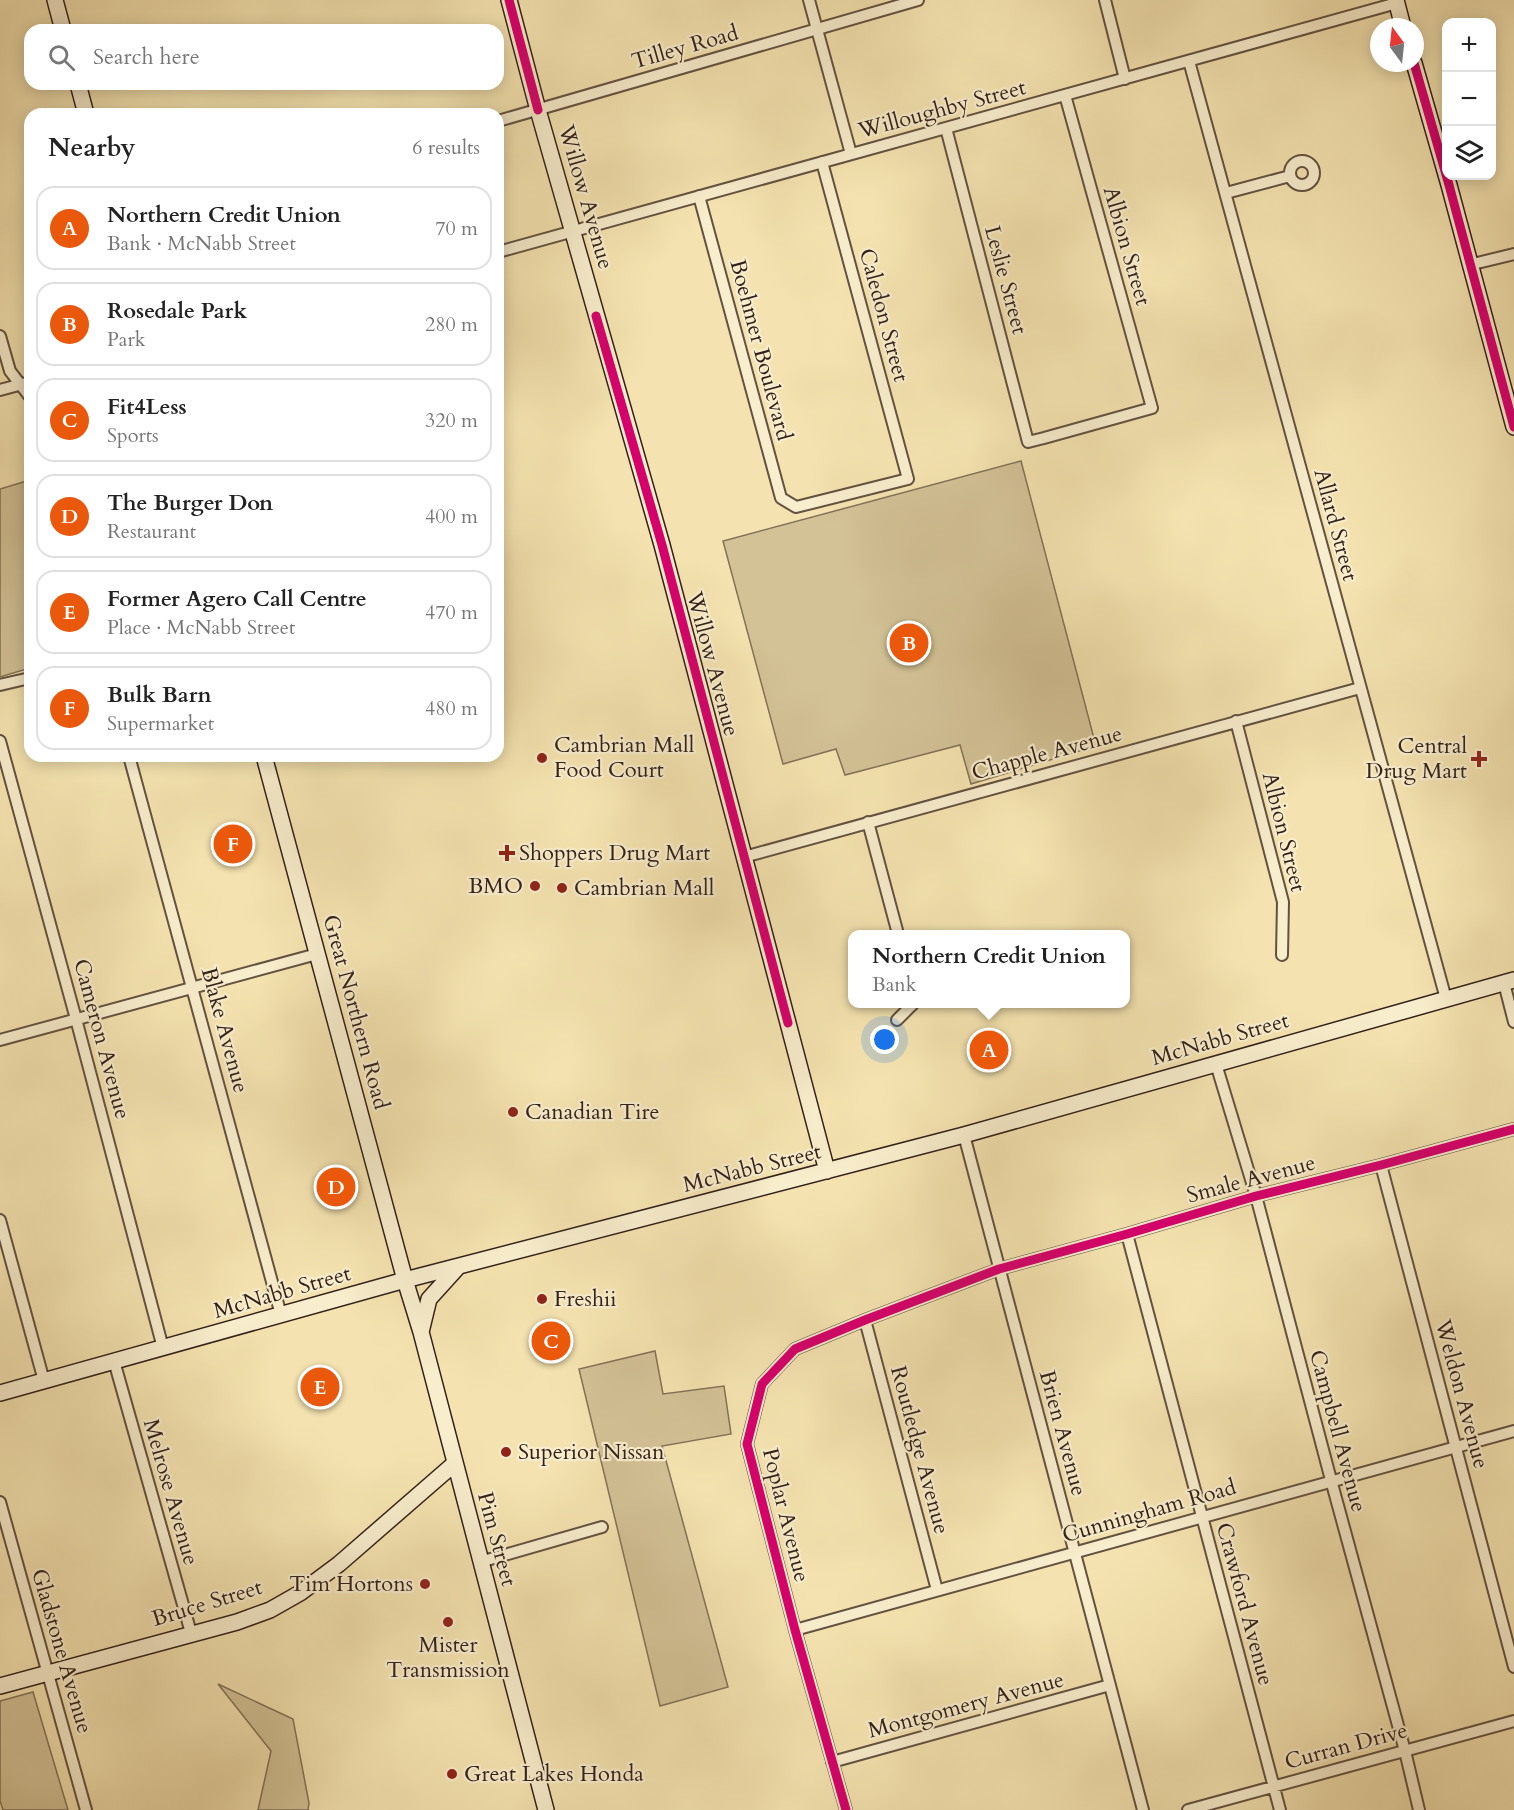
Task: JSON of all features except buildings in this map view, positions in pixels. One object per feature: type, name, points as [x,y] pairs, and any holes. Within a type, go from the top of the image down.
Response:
[{"type":"main road","points":[[55,0],[61,24]]},
{"type":"main road","name":"Willow Avenue","points":[[509,0],[538,110],[662,545],[828,1172]]},
{"type":"main road","points":[[1396,2],[1401,18]]},
{"type":"main road","points":[[1417,72],[1514,427]]},
{"type":"main road","points":[[80,90],[84,108]]},
{"type":"main road","name":"Great Northern Road","points":[[266,762],[405,1280]]},
{"type":"main road","name":"McNabb Street","points":[[0,1393],[405,1280],[964,1135],[1509,982]]},
{"type":"main road","points":[[421,1332],[429,1299],[458,1267]]},
{"type":"main road","name":"Pim Street","points":[[405,1280],[421,1332],[546,1810]]},
{"type":"main road","name":"Bruce Street","points":[[0,1686],[237,1622],[270,1610],[300,1593],[339,1564],[454,1464]]},
{"type":"street","points":[[809,0],[851,154]]},
{"type":"street","name":"Tilley Road","points":[[504,119],[918,0]]},
{"type":"street","points":[[1105,0],[1125,79]]},
{"type":"street","name":"Willoughby Street","points":[[504,250],[1396,2]]},
{"type":"street","name":"Allard Street","points":[[1189,61],[1446,999]]},
{"type":"street","name":"Albion Street","points":[[1028,442],[1152,408],[1065,95]]},
{"type":"street","name":"Leslie Street","points":[[946,128],[1028,442]]},
{"type":"street","name":"Caledon Street","points":[[796,507],[908,478],[822,162]]},
{"type":"street","points":[[1226,193],[1290,176]]},
{"type":"street","name":"Boehmer Boulevard","points":[[699,196],[781,498],[796,507]]},
{"type":"street","points":[[1469,265],[1514,254]]},
{"type":"street","points":[[0,336],[10,372],[24,382]]},
{"type":"street","points":[[0,390],[24,383]]},
{"type":"street","points":[[0,685],[24,679]]},
{"type":"street","name":"Chapple Avenue","points":[[744,856],[1360,688]]},
{"type":"street","name":"Albion Street","points":[[1236,721],[1283,902],[1282,955]]},
{"type":"street","name":"Cameron Avenue","points":[[0,741],[163,1348]]},
{"type":"street","name":"Blake Avenue","points":[[131,762],[281,1315]]},
{"type":"street","points":[[868,822],[897,930]]},
{"type":"street","points":[[0,1040],[318,954]]},
{"type":"street","points":[[1509,982],[1514,1022]]},
{"type":"street","points":[[897,1020],[909,1008]]},
{"type":"street","name":"Campbell Avenue","points":[[1216,1064],[1256,1196],[1419,1810]]},
{"type":"street","name":"Smale Avenue","points":[[999,1269],[1256,1196],[1514,1130]]},
{"type":"street","name":"Brien Avenue","points":[[964,1135],[1143,1810]]},
{"type":"street","name":"Weldon Avenue","points":[[1381,1165],[1514,1667]]},
{"type":"street","points":[[0,1220],[44,1381]]},
{"type":"street","name":"Crawford Avenue","points":[[1127,1234],[1280,1810]]},
{"type":"street","name":"Poplar Avenue","points":[[846,1810],[795,1630],[747,1444],[762,1384],[795,1349],[999,1269]]},
{"type":"street","name":"Routledge Avenue","points":[[865,1320],[937,1590]]},
{"type":"street","name":"Melrose Avenue","points":[[114,1361],[191,1633]]},
{"type":"street","name":"Cunningham Road","points":[[795,1630],[1514,1431]]},
{"type":"street","name":"Gladstone Avenue","points":[[0,1502],[86,1810]]},
{"type":"street","points":[[480,1562],[602,1527]]},
{"type":"street","name":"Montgomery Avenue","points":[[832,1762],[1110,1685]]},
{"type":"street","name":"Curran Drive","points":[[1188,1810],[1514,1721]]},
{"type":"shaded area","points":[[1021,461],[1096,746],[971,784],[960,745],[845,775],[836,749],[783,764],[723,541]]},
{"type":"shaded area","points":[[24,482],[24,670],[0,677],[0,489]]},
{"type":"shaded area","points":[[655,1351],[663,1394],[724,1386],[731,1434],[662,1446],[728,1687],[660,1706],[579,1369]]},
{"type":"shaded area","points":[[218,1684],[293,1719],[309,1803],[308,1810],[258,1810],[271,1751]]},
{"type":"shaded area","points":[[33,1692],[68,1810],[3,1810],[0,1801],[0,1701]]},
{"type":"cycle path","points":[[509,0],[538,110]]},
{"type":"cycle path","points":[[1417,72],[1514,427]]},
{"type":"cycle path","points":[[596,316],[662,545],[788,1023]]},
{"type":"cycle path","points":[[846,1810],[795,1630],[747,1444],[762,1384],[795,1349],[999,1269],[1256,1196],[1514,1129]]},
{"type":"place","name":"Rosedale Park","points":[[909,643]]},
{"type":"place","name":"Cambrian Mall Food Court","points":[[542,758]]},
{"type":"place","name":"Central Drug Mart","points":[[1479,759]]},
{"type":"place","name":"Bulk Barn","points":[[233,844]]},
{"type":"place","name":"Shoppers Drug Mart","points":[[507,853]]},
{"type":"place","name":"BMO","points":[[535,886]]},
{"type":"place","name":"Cambrian Mall","points":[[562,888]]},
{"type":"place","name":"Northern Credit Union","points":[[989,1050]]},
{"type":"place","name":"Canadian Tire","points":[[513,1112]]},
{"type":"place","name":"The Burger Don","points":[[336,1187]]},
{"type":"place","name":"Freshii","points":[[542,1299]]},
{"type":"place","name":"Fit4Less","points":[[551,1341]]},
{"type":"place","name":"Former Agero Call Centre","points":[[320,1387]]},
{"type":"place","name":"Superior Nissan","points":[[506,1452]]},
{"type":"place","name":"Tim Hortons","points":[[425,1584]]},
{"type":"place","name":"Mister Transmission","points":[[448,1622]]},
{"type":"place","name":"Great Lakes Honda","points":[[452,1774]]}]
